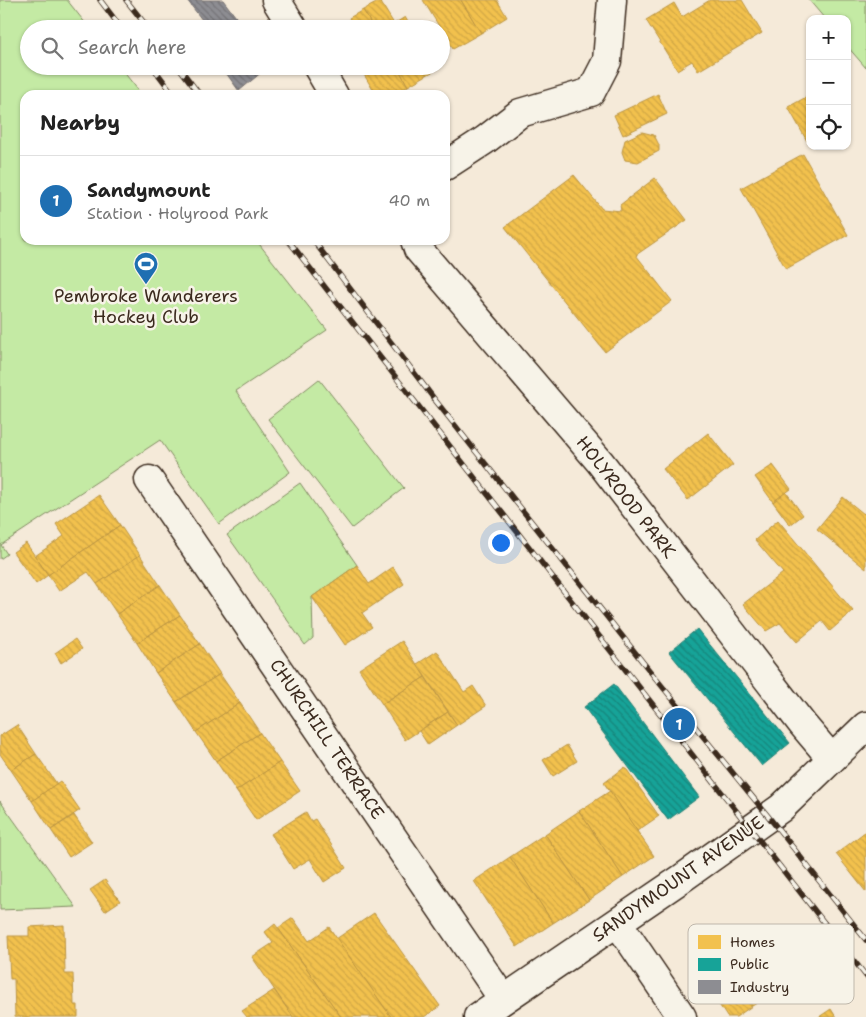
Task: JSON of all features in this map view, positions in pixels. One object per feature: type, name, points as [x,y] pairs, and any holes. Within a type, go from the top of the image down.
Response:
[{"type":"street","points":[[276,0],[288,20]]},
{"type":"street","points":[[450,163],[485,140],[520,113],[591,92],[607,61],[612,0]]},
{"type":"street","points":[[322,75],[331,90]]},
{"type":"street","name":"HOLYROOD PARK","points":[[417,245],[418,249],[600,462],[803,725],[831,758]]},
{"type":"street","name":"CHURCHILL TERRACE","points":[[150,480],[503,999]]},
{"type":"street","name":"SANDYMOUNT AVENUE","points":[[478,1017],[618,923],[781,808],[866,726]]},
{"type":"street","points":[[618,923],[682,1017]]},
{"type":"green space","name":"Pembroke Wanderers Hockey Club","points":[[0,0],[67,0],[83,20],[20,20],[20,75],[126,75],[138,90],[20,90],[20,245],[260,245],[327,330],[236,391],[290,472],[219,524],[160,440],[1,545],[7,554],[0,559]]},
{"type":"green space","points":[[809,0],[866,0],[866,68],[851,51],[851,15],[822,15]]},
{"type":"green space","points":[[319,379],[404,488],[352,528],[268,419]]},
{"type":"green space","points":[[300,483],[357,565],[312,597],[313,638],[305,645],[227,535]]},
{"type":"green space","points":[[0,801],[76,907],[0,910]]},
{"type":"building: Homes","points":[[423,0],[461,0],[481,33],[453,49],[450,44],[450,20],[435,20]]},
{"type":"building: Homes","points":[[461,0],[497,0],[507,17],[481,33]]},
{"type":"building: Homes","points":[[710,0],[742,0],[762,33],[698,71],[692,61],[677,70],[646,20],[674,3],[682,17]]},
{"type":"building: Homes","points":[[380,1],[392,20],[369,20],[363,10]]},
{"type":"building: Homes","points":[[363,10],[369,20],[350,20],[349,18]]},
{"type":"building: Homes","points":[[364,75],[402,75],[408,86],[401,90],[373,90]]},
{"type":"building: Homes","points":[[402,75],[427,75],[408,86]]},
{"type":"building: Homes","points":[[658,94],[667,114],[623,135],[614,115]]},
{"type":"building: Homes","points":[[806,97],[806,139],[788,107]]},
{"type":"building: Homes","points":[[642,132],[654,135],[659,145],[659,151],[638,162],[625,160],[622,152],[625,140]]},
{"type":"building: Homes","points":[[803,154],[848,235],[786,269],[741,188]]},
{"type":"building: Homes","points":[[574,175],[602,209],[621,211],[620,205],[655,178],[687,220],[636,255],[672,301],[605,352],[505,227]]},
{"type":"building: Homes","points":[[708,433],[733,465],[688,500],[663,469]]},
{"type":"building: Homes","points":[[773,465],[791,489],[773,502],[755,477]]},
{"type":"building: Homes","points":[[786,492],[803,515],[790,525],[773,502]]},
{"type":"building: Homes","points":[[99,495],[120,525],[48,575],[35,556],[64,536],[56,524]]},
{"type":"building: Homes","points":[[843,497],[864,514],[866,511],[866,569],[817,529]]},
{"type":"building: Homes","points":[[778,520],[853,611],[830,631],[822,621],[797,642],[780,623],[766,631],[743,604],[783,573],[755,540]]},
{"type":"building: Homes","points":[[120,525],[140,555],[97,584],[88,572],[59,591],[48,575]]},
{"type":"building: Homes","points":[[26,543],[48,575],[36,584],[13,552]]},
{"type":"building: Homes","points":[[140,555],[160,585],[117,614],[97,584]]},
{"type":"building: Homes","points":[[357,565],[369,584],[393,567],[404,584],[362,613],[372,627],[345,645],[312,597]]},
{"type":"building: Homes","points":[[160,585],[180,615],[137,643],[117,614]]},
{"type":"building: Homes","points":[[180,615],[200,644],[156,673],[137,643]]},
{"type":"building: Homes","points":[[75,639],[82,649],[61,663],[55,653]]},
{"type":"building: Homes","points":[[402,641],[425,677],[382,704],[359,669]]},
{"type":"building: Homes","points":[[200,644],[220,674],[176,702],[156,673]]},
{"type":"building: Homes","points":[[437,651],[464,692],[473,686],[486,706],[457,725],[417,664]]},
{"type":"building: Homes","points":[[220,674],[240,703],[196,732],[176,702]]},
{"type":"building: Homes","points":[[425,677],[448,712],[405,740],[382,704]]},
{"type":"building: Homes","points":[[240,703],[260,733],[216,761],[196,732]]},
{"type":"building: Homes","points":[[448,712],[457,725],[428,745],[419,731]]},
{"type":"building: Homes","points":[[17,725],[36,754],[11,770],[0,754],[0,736]]},
{"type":"building: Homes","points":[[260,733],[280,762],[236,791],[216,761]]},
{"type":"building: Homes","points":[[567,745],[577,761],[553,776],[543,760]]},
{"type":"building: Homes","points":[[36,754],[57,784],[32,801],[11,770]]},
{"type":"building: Homes","points":[[280,762],[300,791],[256,820],[236,791]]},
{"type":"building: Homes","points":[[625,767],[659,816],[637,831],[604,783]]},
{"type":"building: Homes","points":[[60,781],[80,810],[51,830],[32,801]]},
{"type":"building: Homes","points":[[610,791],[654,856],[623,877],[579,811]]},
{"type":"building: Homes","points":[[579,811],[623,877],[589,900],[545,834]]},
{"type":"building: Homes","points":[[306,812],[311,821],[315,819],[346,868],[324,882],[310,859],[293,869],[271,834]]},
{"type":"building: Homes","points":[[74,815],[92,842],[69,857],[51,830]]},
{"type":"building: Homes","points":[[866,831],[866,892],[836,854]]},
{"type":"building: Homes","points":[[545,834],[589,900],[553,923],[510,857]]},
{"type":"building: Homes","points":[[510,857],[553,923],[517,947],[474,881]]},
{"type":"building: Homes","points":[[105,880],[120,901],[105,911],[90,890]]},
{"type":"building: Homes","points":[[374,913],[440,1006],[424,1017],[391,1017],[336,939]]},
{"type":"building: Homes","points":[[293,918],[309,941],[329,927],[391,1017],[341,1017],[278,928]]},
{"type":"building: Homes","points":[[275,924],[341,1017],[293,1017],[252,957],[273,943],[265,932]]},
{"type":"building: Homes","points":[[64,925],[65,974],[73,974],[74,1005],[78,1005],[78,1017],[15,1017],[14,979],[10,979],[8,936],[29,936],[29,927]]},
{"type":"building: Homes","points":[[274,990],[293,1017],[247,1017],[242,1011]]},
{"type":"building: Homes","points":[[719,1004],[751,1004],[752,1006],[736,1017],[727,1017]]},
{"type":"building: Homes","points":[[831,1009],[836,1017],[819,1017]]},
{"type":"building: Public","points":[[697,629],[790,743],[762,766],[669,652]]},
{"type":"building: Public","points":[[614,684],[699,797],[668,820],[584,707]]},
{"type":"building: Industry","points":[[187,0],[223,0],[238,20],[202,20]]},
{"type":"building: Industry","points":[[227,75],[258,75],[240,90]]},
{"type":"railway","points":[[100,0],[115,20]]},
{"type":"railway","points":[[126,0],[142,20]]},
{"type":"railway","points":[[159,75],[170,90]]},
{"type":"railway","points":[[185,75],[196,90]]},
{"type":"railway","points":[[292,245],[825,924]]},
{"type":"railway","points":[[317,245],[435,400],[853,924]]},
{"type":"railway","points":[[854,925],[866,940]]},
{"type":"railway","points":[[854,961],[866,976]]},
{"type":"place","name":"Pembroke Wanderers Hockey Club","points":[[146,285]]},
{"type":"place","name":"Sandymount","points":[[679,724]]}]
